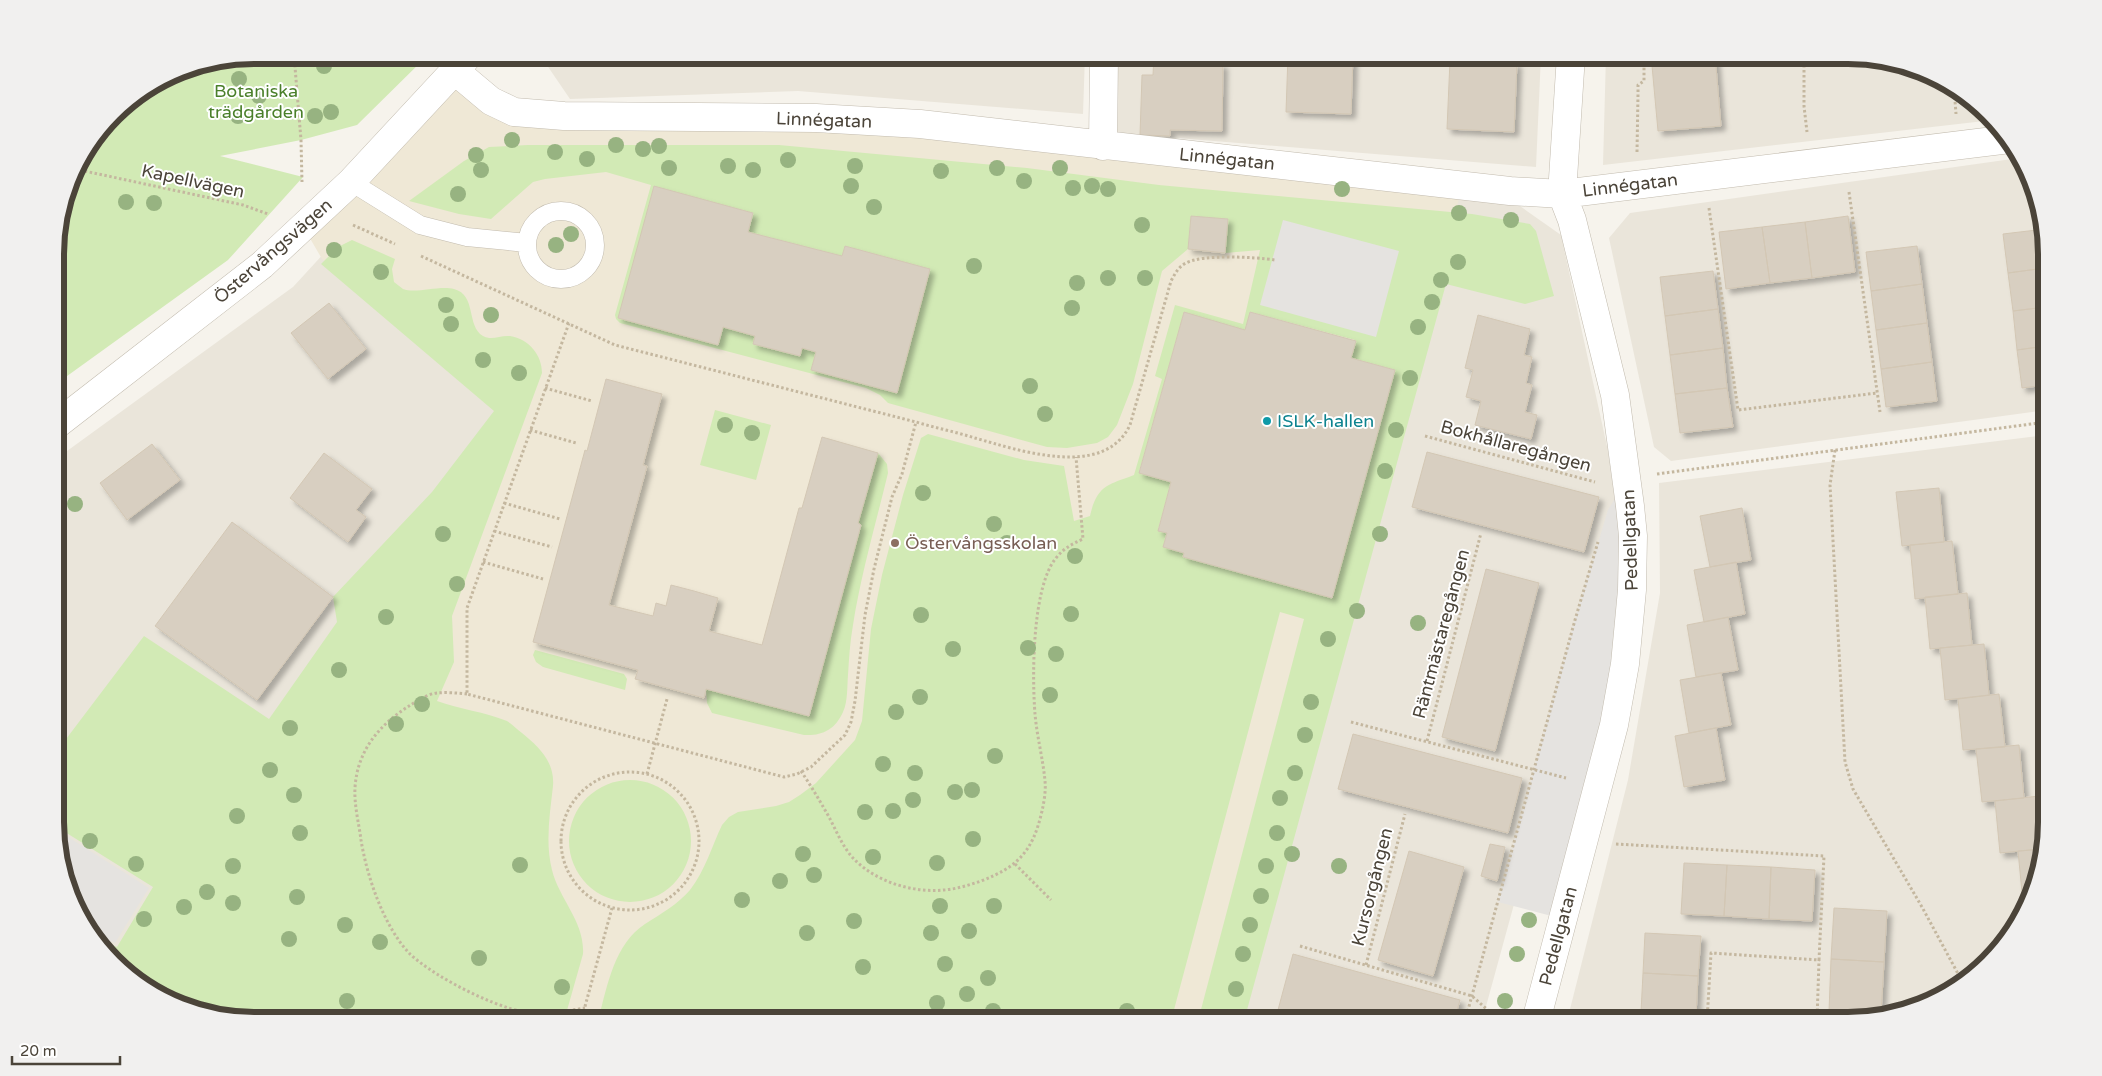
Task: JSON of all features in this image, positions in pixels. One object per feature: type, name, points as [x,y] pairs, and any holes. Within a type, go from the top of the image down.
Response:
[{"type":"street","name":"Östervångsvägen","points":[[64,419],[262,265],[351,182],[461,64]]},
{"type":"street","name":"Linnégatan","points":[[463,64],[491,101],[514,112],[564,116],[816,118],[920,124],[1510,191],[1562,194],[2001,140]]},
{"type":"street","points":[[1103,146],[1104,64]]},
{"type":"street","name":"Pedellgatan","points":[[1538,1012],[1598,786],[1620,693],[1630,624],[1632,590],[1633,536],[1616,481],[1616,395],[1572,220],[1562,194],[1570,64]]},
{"type":"lane","points":[[351,182],[420,225],[467,237],[527,242]]},
{"type":"path","points":[[295,64],[301,140],[312,219]]},
{"type":"path","points":[[1639,185],[1638,85],[1644,81],[1644,64]]},
{"type":"path","points":[[1804,64],[1804,106],[1810,164]]},
{"type":"path","points":[[1844,160],[1880,412]]},
{"type":"path","name":"Kapellvägen","points":[[83,171],[312,219],[400,247]]},
{"type":"path","points":[[1705,176],[1738,410],[1877,392]]},
{"type":"path","points":[[418,255],[615,345],[916,422],[1025,452],[1044,456],[1076,457],[1106,449],[1125,436],[1138,402],[1171,281],[1176,271],[1186,263],[1199,258],[1260,258],[1275,260]]},
{"type":"path","points":[[467,694],[467,608],[568,323]]},
{"type":"path","points":[[545,388],[592,401]]},
{"type":"path","points":[[520,1012],[461,987],[435,973],[411,954],[396,936],[375,894],[363,853],[355,789],[360,759],[368,743],[382,726],[420,699],[436,693],[467,694],[784,777],[812,766],[844,736],[851,722],[865,615],[874,569],[892,497],[902,474],[916,422]]},
{"type":"path","points":[[1616,481],[2038,423]]},
{"type":"path","points":[[530,430],[576,443]]},
{"type":"path","name":"Bokhållaregången","points":[[1425,436],[1616,481]]},
{"type":"path","points":[[1836,450],[1830,485],[1845,762],[1853,789],[1922,907],[1959,976]]},
{"type":"path","points":[[801,771],[854,858],[875,875],[899,886],[916,889],[945,890],[983,880],[1015,864],[1029,849],[1044,802],[1046,783],[1038,743],[1034,688],[1036,639],[1042,590],[1047,573],[1055,559],[1067,547],[1083,540],[1076,457]]},
{"type":"path","points":[[504,503],[560,519]]},
{"type":"path","points":[[494,530],[552,547]]},
{"type":"path","name":"Räntmästaregången","points":[[1426,741],[1481,533]]},
{"type":"path","points":[[1468,1012],[1600,538]]},
{"type":"path","points":[[483,562],[543,579]]},
{"type":"path","points":[[647,774],[667,699]]},
{"type":"path","name":"Räntmästaregången","points":[[1351,722],[1598,786]]},
{"type":"path","points":[[627,772],[647,774],[665,782],[681,794],[692,810],[698,829],[699,848],[694,868],[684,885],[669,898],[652,907],[632,910],[612,908],[594,900],[579,888],[567,872],[561,853],[560,833],[565,814],[575,798],[590,784],[608,775],[627,772]]},
{"type":"path","name":"Kursorgången","points":[[1366,966],[1405,814]]},
{"type":"path","points":[[1583,842],[1824,856],[1817,1012]]},
{"type":"path","points":[[1015,864],[1051,900]]},
{"type":"path","points":[[584,1012],[612,908]]},
{"type":"path","name":"Kursorgången","points":[[1300,946],[1472,996],[1490,1012]]},
{"type":"path","points":[[1708,1012],[1711,953],[1819,960]]},
{"type":"path","points":[[557,1012],[585,1008]]},
{"type":"shaded area","points":[[546,64],[1085,64],[1083,114],[798,91],[570,99]]},
{"type":"shaded area","points":[[1118,64],[1541,64],[1536,167],[1116,133]]},
{"type":"shaded area","points":[[1606,64],[1873,65],[1898,70],[1932,83],[1964,103],[1985,121],[1603,165]]},
{"type":"shaded area","name":"Östervångsskolan","points":[[454,70],[491,101],[1463,184],[1239,1012],[241,1012],[204,1006],[170,993],[500,409],[322,259],[304,228]]},
{"type":"shaded area","name":"Östervångsskolan","points":[[452,114],[929,139],[1517,204],[1561,235],[1608,451],[1618,525],[1484,1012],[241,1012],[204,1006],[181,998],[159,987],[128,965],[103,938],[83,906],[67,860],[64,835],[64,453],[293,287]]},
{"type":"shaded area","points":[[2013,159],[2028,192],[2037,229],[2038,411],[1671,461],[1654,447],[1609,238],[1630,213]]},
{"type":"shaded area","points":[[1283,220],[1399,251],[1376,337],[1260,305]]},
{"type":"shaded area","points":[[2038,436],[2038,835],[2035,860],[2019,906],[1999,938],[1974,965],[1943,987],[1921,998],[1898,1006],[1861,1012],[1569,1012],[1628,780],[1660,593],[1659,483]]},
{"type":"shaded area","points":[[1627,478],[1633,562],[1563,919],[1498,902],[1575,620],[1608,510]]},
{"type":"shaded area","points":[[64,834],[149,888],[115,943],[103,938],[83,906],[70,872]]},
{"type":"green space","name":"Botaniska trädgården","points":[[241,64],[419,64],[357,125],[301,140],[220,156],[303,177],[228,260],[64,378],[64,241],[67,216],[78,181],[89,159],[111,128],[128,111],[170,83],[216,67]]},
{"type":"green space","points":[[528,145],[779,145],[1027,168],[1159,185],[1472,214],[1530,224],[1536,231],[1554,296],[1525,304],[1446,284],[1246,1012],[1200,1012],[1304,619],[1280,612],[1173,1012],[600,1012],[613,967],[626,943],[634,933],[675,904],[690,890],[704,867],[722,825],[729,817],[738,812],[789,802],[816,783],[855,740],[862,721],[871,629],[882,575],[903,495],[921,438],[928,434],[1024,460],[1064,466],[1074,521],[1090,516],[1100,492],[1110,484],[1134,475],[1162,379],[1155,376],[1175,305],[1243,324],[1260,250],[1225,253],[1188,249],[1162,271],[1133,384],[1117,425],[1108,437],[1097,443],[1067,448],[1047,447],[888,403],[880,395],[866,388],[620,323],[615,315],[651,185],[606,172],[545,179],[533,182],[491,219],[459,214],[409,201],[464,161],[489,147]],"holes":[[[654,187],[753,213],[748,232],[842,256],[845,246],[930,269],[897,393],[811,370],[816,352],[802,348],[799,356],[753,344],[755,336],[723,327],[718,345],[619,318]],[[1250,312],[1355,340],[1351,358],[1395,370],[1332,598],[1183,557],[1184,553],[1163,547],[1167,533],[1158,530],[1171,482],[1139,472],[1184,313],[1245,330]]]},
{"type":"green space","points":[[352,240],[395,259],[392,269],[394,282],[403,289],[414,291],[448,288],[461,292],[466,297],[478,331],[483,336],[493,338],[510,336],[517,338],[528,344],[540,360],[542,373],[452,616],[454,662],[437,701],[507,721],[534,744],[549,762],[553,777],[549,828],[550,860],[555,881],[576,921],[583,942],[583,954],[567,1012],[241,1012],[216,1009],[192,1002],[170,993],[148,980],[119,957],[107,942],[117,947],[153,887],[64,831],[64,742],[144,636],[269,719],[337,622],[333,597],[432,492],[494,411],[321,264],[338,247]]},
{"type":"green space","points":[[715,410],[771,425],[756,480],[700,465]]},
{"type":"green space","points":[[878,453],[887,464],[888,473],[856,606],[850,644],[847,698],[840,718],[827,731],[804,735],[712,713],[707,703],[706,689],[809,716],[861,525],[858,523]]},
{"type":"green space","points":[[535,650],[624,674],[627,679],[625,690],[543,667],[536,662],[533,655]]},
{"type":"green space","points":[[630,780],[642,781],[653,785],[664,790],[673,798],[681,807],[686,818],[690,829],[690,853],[686,864],[681,875],[673,884],[664,892],[653,897],[642,901],[630,902],[618,901],[607,897],[596,892],[587,884],[579,875],[574,864],[570,853],[569,841],[570,829],[574,818],[579,807],[587,798],[596,790],[607,785],[618,781]]},
{"type":"building","points":[[1154,64],[1223,64],[1222,131],[1170,130],[1170,136],[1140,135],[1142,75],[1153,75]]},
{"type":"building","points":[[1288,64],[1353,64],[1351,114],[1286,112]]},
{"type":"building","points":[[1450,64],[1517,64],[1514,132],[1447,129]]},
{"type":"building","points":[[1652,64],[1716,64],[1721,126],[1658,131]]},
{"type":"building","points":[[654,186],[753,213],[748,232],[842,256],[845,246],[930,269],[897,393],[811,370],[816,352],[802,348],[800,356],[753,344],[755,336],[723,327],[718,345],[618,318]]},
{"type":"building","points":[[1191,216],[1228,219],[1225,253],[1188,249]]},
{"type":"building","points":[[1848,216],[1855,272],[1812,278],[1805,222]]},
{"type":"building","points":[[1805,222],[1812,278],[1770,283],[1762,227]]},
{"type":"building","points":[[1762,227],[1770,283],[1726,289],[1719,232]]},
{"type":"building","points":[[2037,230],[2038,269],[2008,273],[2003,234]]},
{"type":"building","points":[[1917,246],[1922,284],[1871,291],[1866,252]]},
{"type":"building","points":[[2038,269],[2038,308],[2013,311],[2008,273]]},
{"type":"building","points":[[1713,271],[1718,309],[1665,316],[1660,277]]},
{"type":"building","points":[[1922,284],[1927,323],[1876,330],[1871,291]]},
{"type":"building","points":[[329,303],[366,349],[328,379],[291,333]]},
{"type":"building","points":[[2038,308],[2038,347],[2017,350],[2013,311]]},
{"type":"building","points":[[1718,309],[1723,348],[1670,355],[1665,316]]},
{"type":"building","name":"ISLK-hallen","points":[[1184,312],[1245,330],[1250,312],[1356,341],[1351,358],[1395,370],[1332,598],[1183,557],[1184,553],[1163,547],[1167,533],[1158,531],[1171,482],[1139,473]]},
{"type":"building","points":[[1478,315],[1530,329],[1524,355],[1532,357],[1526,383],[1532,385],[1525,412],[1537,415],[1531,439],[1475,425],[1481,401],[1466,397],[1473,370],[1465,368]]},
{"type":"building","points":[[1927,323],[1932,362],[1881,369],[1876,330]]},
{"type":"building","points":[[2038,347],[2038,386],[2022,388],[2017,350]]},
{"type":"building","points":[[1723,348],[1727,388],[1675,394],[1670,355]]},
{"type":"building","points":[[1932,362],[1937,401],[1886,407],[1881,369]]},
{"type":"building","points":[[606,379],[662,394],[643,465],[647,466],[609,605],[653,616],[656,603],[666,606],[671,585],[694,591],[718,598],[709,631],[762,645],[799,508],[802,508],[822,437],[878,453],[858,523],[861,525],[809,716],[706,689],[704,698],[635,679],[638,670],[533,642]]},
{"type":"building","points":[[1727,388],[1733,427],[1680,433],[1675,394]]},
{"type":"building","points":[[152,444],[180,480],[127,520],[100,483]]},
{"type":"building","points":[[1427,452],[1599,497],[1584,552],[1412,507]]},
{"type":"building","points":[[324,453],[372,489],[356,510],[366,517],[348,542],[290,498]]},
{"type":"building","points":[[1939,488],[1944,542],[1902,546],[1896,492]]},
{"type":"building","points":[[1742,508],[1751,560],[1710,567],[1700,516]]},
{"type":"building","points":[[232,522],[333,597],[257,700],[155,626]]},
{"type":"building","points":[[1952,541],[1958,594],[1915,599],[1910,545]]},
{"type":"building","points":[[1736,562],[1745,614],[1704,622],[1694,570]]},
{"type":"building","points":[[1486,569],[1539,583],[1495,751],[1442,737]]},
{"type":"building","points":[[1967,593],[1972,645],[1930,649],[1925,597]]},
{"type":"building","points":[[1728,617],[1738,670],[1696,677],[1687,625]]},
{"type":"building","points":[[1984,644],[1989,695],[1945,700],[1940,648]]},
{"type":"building","points":[[1721,673],[1731,725],[1689,733],[1680,680]]},
{"type":"building","points":[[1999,694],[2005,747],[1963,750],[1958,699]]},
{"type":"building","points":[[1716,728],[1725,780],[1684,787],[1675,736]]},
{"type":"building","points":[[1353,734],[1522,778],[1508,833],[1338,789]]},
{"type":"building","points":[[2019,745],[2024,798],[1982,802],[1976,749]]},
{"type":"building","points":[[2038,796],[2037,849],[2000,853],[1995,801]]},
{"type":"building","points":[[1490,844],[1505,847],[1497,881],[1481,876]]},
{"type":"building","points":[[2037,849],[2032,872],[2023,898],[2018,851]]},
{"type":"building","points":[[1409,851],[1464,867],[1433,976],[1378,960]]},
{"type":"building","points":[[1684,863],[1727,865],[1724,916],[1681,914]]},
{"type":"building","points":[[1727,865],[1771,867],[1769,919],[1724,916]]},
{"type":"building","points":[[1771,867],[1815,870],[1812,921],[1769,919]]},
{"type":"building","points":[[1834,908],[1887,911],[1884,962],[1831,959]]},
{"type":"building","points":[[1645,933],[1701,936],[1698,976],[1643,973]]},
{"type":"building","points":[[1293,954],[1460,1000],[1457,1012],[1285,1012],[1278,1010]]},
{"type":"building","points":[[1831,959],[1884,962],[1881,1010],[1861,1012],[1829,1011]]},
{"type":"building","points":[[1643,973],[1698,976],[1696,1012],[1641,1012]]},
{"type":"place","name":"ISLK-hallen","points":[[1267,421]]},
{"type":"place","name":"Östervångsskolan","points":[[895,543]]}]
